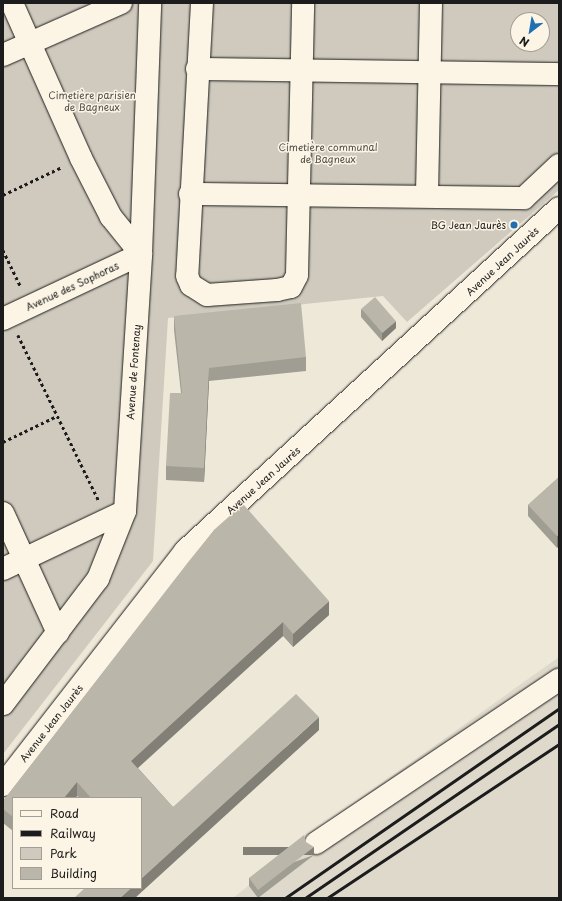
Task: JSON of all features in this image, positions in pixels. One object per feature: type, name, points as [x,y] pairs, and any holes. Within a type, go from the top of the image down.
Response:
[{"type":"street","points":[[12,3],[31,42],[81,158],[111,217],[141,254]]},
{"type":"street","points":[[3,55],[121,3]]},
{"type":"street","name":"Avenue de Fontenay","points":[[3,704],[98,579],[116,515],[141,254],[150,3]]},
{"type":"street","points":[[202,3],[190,194],[187,276],[191,285],[207,295],[291,287],[297,275],[300,194],[302,3]]},
{"type":"street","points":[[427,194],[431,3]]},
{"type":"street","points":[[197,69],[559,74]]},
{"type":"street","points":[[190,194],[427,194],[524,198],[559,165]]},
{"type":"street","name":"Avenue Jean Jaurès","points":[[3,785],[185,551],[559,208]]},
{"type":"street","name":"Avenue des Sophoras","points":[[6,318],[141,254]]},
{"type":"street","points":[[3,513],[25,558],[58,633]]},
{"type":"street","points":[[3,569],[116,515]]},
{"type":"street","points":[[316,842],[559,680]]},
{"type":"path","points":[[3,195],[81,158]]},
{"type":"path","points":[[3,250],[31,306]]},
{"type":"path","points":[[6,318],[57,416],[116,515]]},
{"type":"path","points":[[3,442],[57,416]]},
{"type":"shaded area","points":[[559,657],[559,898],[233,898],[326,823]]},
{"type":"green space","points":[[3,3],[559,3],[559,190],[407,322],[383,296],[168,318],[153,561],[3,754]]},
{"type":"building","points":[[375,297],[396,321],[382,333],[361,309]]},
{"type":"building","points":[[301,303],[306,357],[209,368],[204,468],[166,466],[170,393],[182,393],[174,316]]},
{"type":"building","points":[[559,477],[559,534],[557,536],[528,505]]},
{"type":"building","points":[[243,504],[329,601],[293,634],[283,622],[131,761],[173,807],[296,694],[319,717],[142,878],[142,797],[90,797],[77,782],[65,797],[12,797],[12,816],[3,809],[3,801],[215,529]]},
{"type":"building","points":[[304,835],[306,842],[314,847],[258,890],[249,878]]},
{"type":"building","points":[[84,889],[130,889],[120,898],[74,898]]},
{"type":"railway","points":[[285,898],[559,708]]},
{"type":"railway","points":[[305,898],[559,724]]},
{"type":"railway","points":[[327,898],[559,744]]},
{"type":"place","name":"BG Jean Jaurès","points":[[514,225]]},
{"type":"park label","name":"Cimetière parisien de Bagneux","points":[[92,100]]},
{"type":"park label","name":"Cimetière communal de Bagneux","points":[[328,152]]}]
